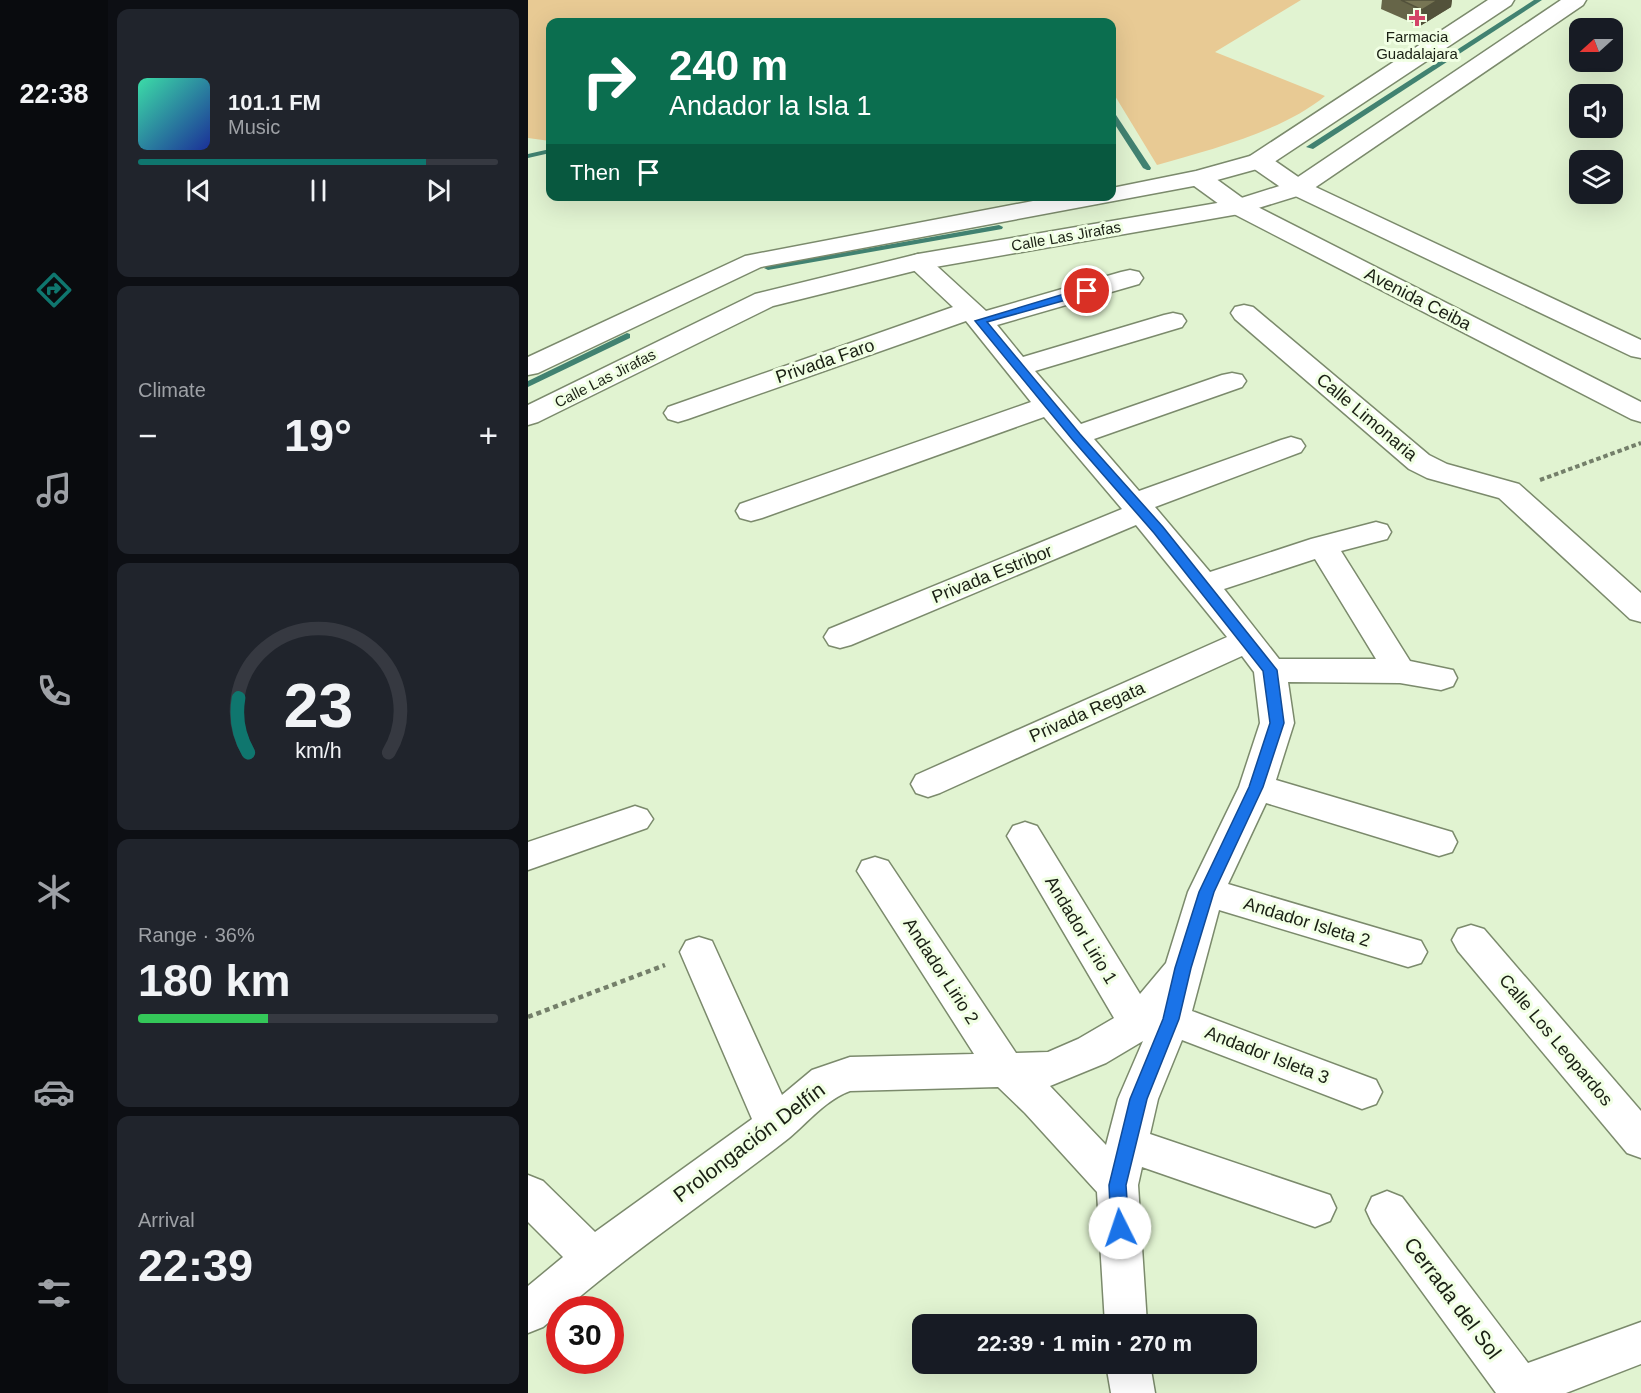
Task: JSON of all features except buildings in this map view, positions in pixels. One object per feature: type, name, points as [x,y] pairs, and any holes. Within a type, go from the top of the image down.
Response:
[{"type":"street","name":"Calle Las Jirafas","points":[[1116,194],[1199,178],[1259,161],[1503,0]]},
{"type":"street","name":"Calle Las Jirafas","points":[[528,416],[764,300],[918,262],[1239,207],[1298,188],[1575,0]]},
{"type":"street","points":[[1259,161],[1298,188],[1641,350]]},
{"type":"street","name":"Avenida Ceiba","points":[[1199,178],[1239,207],[1641,413]]},
{"type":"street","name":"Calle Las Jirafas","points":[[528,367],[754,261],[1074,201]]},
{"type":"street","points":[[918,262],[976,315],[1017,368],[1140,507],[1270,670],[1277,723],[1256,787],[1206,892]]},
{"type":"street","name":"Privada Faro","points":[[678,413],[976,315],[1130,278]]},
{"type":"street","name":"Calle Limonaria","points":[[1244,313],[1419,462],[1437,471],[1509,491],[1641,611]]},
{"type":"street","points":[[1017,368],[1173,321]]},
{"type":"street","points":[[1076,436],[1232,381]]},
{"type":"street","points":[[751,511],[1050,405]]},
{"type":"street","name":"Privada Estribor","points":[[840,637],[1140,507],[1292,446]]},
{"type":"street","points":[[1204,585],[1322,546],[1376,532]]},
{"type":"street","points":[[1322,546],[1400,670]]},
{"type":"street","name":"Privada Regata","points":[[928,784],[1246,641]]},
{"type":"street","points":[[1270,670],[1400,670],[1441,678]]},
{"type":"street","points":[[1256,787],[1439,842]]},
{"type":"street","points":[[528,856],[635,819]]},
{"type":"street","name":"Andador Lirio 1","points":[[1025,836],[1155,1021]]},
{"type":"street","name":"Andador Lirio 2","points":[[875,872],[1006,1070]]},
{"type":"street","name":"Andador Isleta 2","points":[[1206,892],[1407,952]]},
{"type":"street","name":"Prolongación Delfín","points":[[528,1313],[593,1258],[775,1125],[826,1082],[850,1074],[1050,1069],[1155,1021],[1183,968],[1206,892]]},
{"type":"street","name":"Calle Los Leopardos","points":[[1471,940],[1641,1140]]},
{"type":"street","points":[[699,952],[775,1125]]},
{"type":"street","points":[[1125,1314],[1117,1185],[1155,1021]]},
{"type":"street","name":"Andador Isleta 3","points":[[1155,1021],[1362,1092]]},
{"type":"street","points":[[1006,1070],[1040,1101],[1117,1185]]},
{"type":"street","points":[[1127,1144],[1315,1208]]},
{"type":"street","points":[[528,1194],[593,1258]]},
{"type":"street","name":"Cerrada del Sol","points":[[1387,1210],[1512,1378],[1528,1386],[1641,1343]]},
{"type":"street","points":[[1130,1374],[1133,1393]]},
{"type":"path","points":[[1509,491],[1641,443]]},
{"type":"path","points":[[528,1017],[699,952]]},
{"type":"shaded area","points":[[528,0],[1301,0],[1215,52],[1325,96],[1308,108],[1267,129],[1222,146],[1157,165],[1116,98],[1116,18],[546,18],[546,140],[528,138]]},
{"type":"waterway","points":[[1310,147],[1539,0]]},
{"type":"waterway","points":[[1116,121],[1147,168]]},
{"type":"waterway","points":[[528,156],[546,152]]},
{"type":"waterway","points":[[768,268],[999,227]]},
{"type":"waterway","points":[[528,384],[627,336]]},
{"type":"place","name":"Farmacia Guadalajara","points":[[1417,18]]},
{"type":"route","points":[[1087,291],[980,321],[1017,368],[1159,530],[1270,670],[1277,723],[1256,787],[1206,892],[1183,968],[1171,1019],[1138,1099],[1117,1185],[1120,1228]]}]
